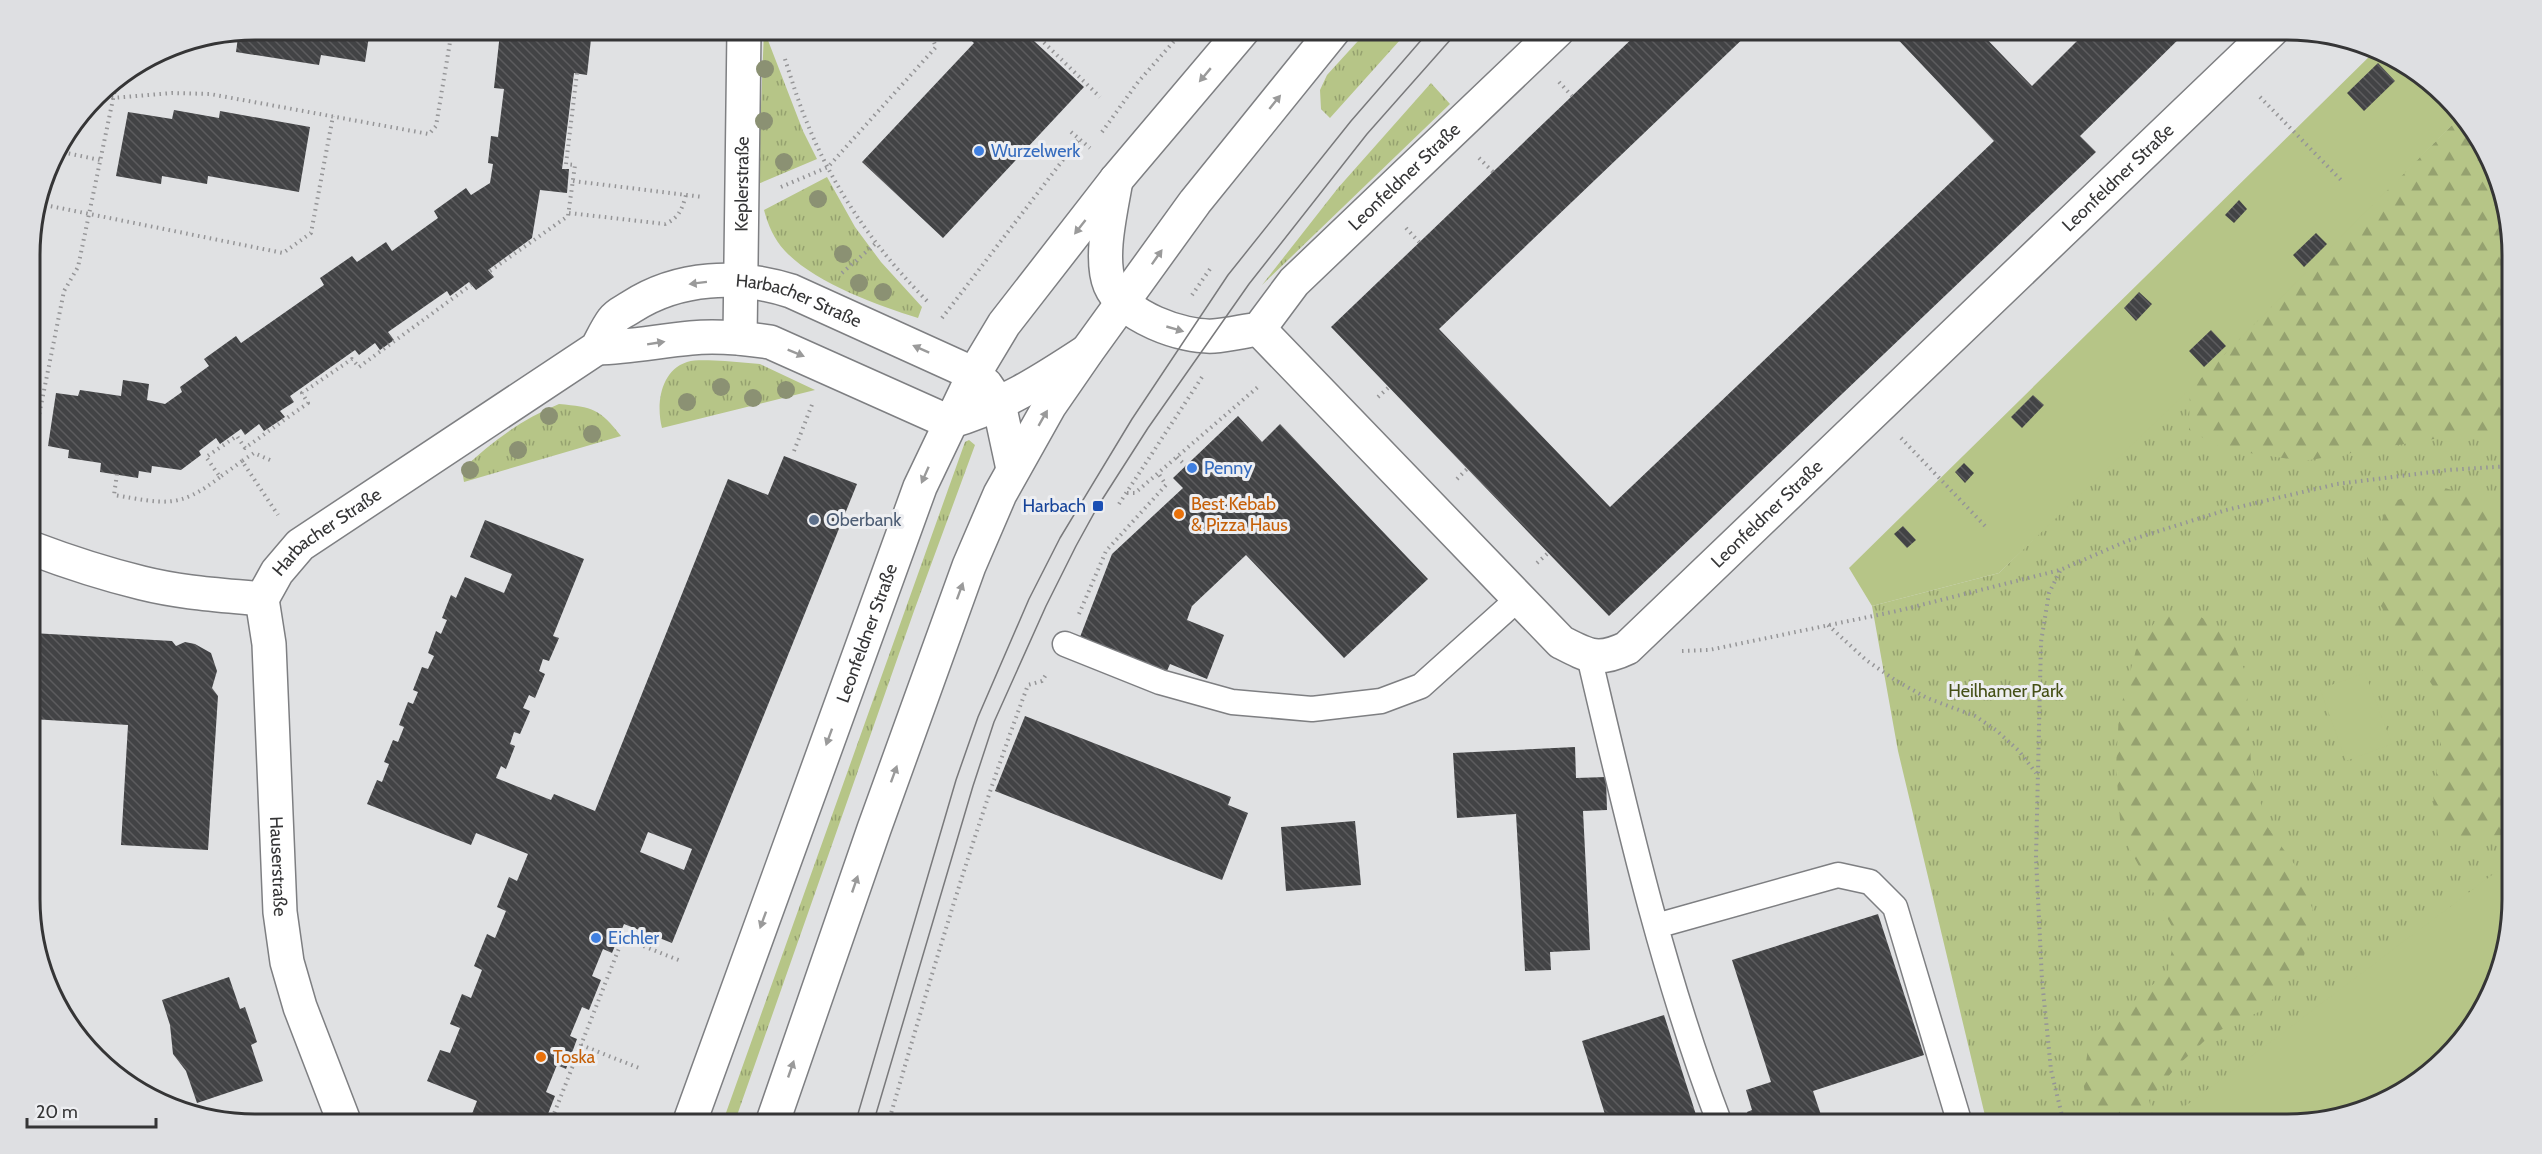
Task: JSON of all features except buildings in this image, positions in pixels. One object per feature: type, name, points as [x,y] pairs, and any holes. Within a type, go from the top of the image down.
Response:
[{"type":"street","name":"Keplerstraße","points":[[740,338],[744,40]]},
{"type":"street","name":"Leonfeldner Straße","points":[[694,1114],[920,487],[949,422],[974,374],[1017,306],[1116,180],[1235,40]]},
{"type":"street","points":[[775,1114],[874,829],[969,566],[1013,468],[1050,405],[1195,202],[1326,40]]},
{"type":"street","name":"Leonfeldner Straße","points":[[1259,329],[1294,282],[1548,40]]},
{"type":"street","name":"Leonfeldner Straße","points":[[1589,656],[1613,655],[1627,648],[2262,40]]},
{"type":"street","points":[[1116,180],[1105,248],[1110,285],[1123,304],[1156,323],[1189,333],[1212,336],[1259,329],[1561,642],[1589,656]]},
{"type":"street","name":"Harbacher Straße","points":[[41,555],[143,583],[196,593],[262,599],[277,572],[300,545],[597,348],[614,318],[647,297],[692,282],[741,280],[763,282],[791,291],[974,374],[986,385],[999,404],[1013,468]]},
{"type":"street","points":[[597,348],[629,347],[691,338],[740,338],[770,342],[949,422],[999,404],[1035,386],[1088,350]]},
{"type":"street","name":"Hauserstraße","points":[[262,599],[269,644],[280,912],[286,962],[300,1007],[341,1114]]},
{"type":"lane","points":[[1065,644],[1160,682],[1232,702],[1312,709],[1381,702],[1421,686],[1519,597]]},
{"type":"lane","points":[[1589,656],[1631,835],[1656,926],[1716,1114]]},
{"type":"lane","points":[[1656,926],[1838,875],[1870,882],[1895,907],[1957,1114]]},
{"type":"path","points":[[110,97],[172,93],[210,94],[429,134],[436,126],[450,40]]},
{"type":"path","points":[[774,189],[828,167],[936,47],[933,40]]},
{"type":"path","points":[[1041,40],[1100,97]]},
{"type":"path","points":[[1071,132],[1090,148],[1138,82],[1175,40]]},
{"type":"path","points":[[781,48],[808,125],[828,167],[875,244],[930,304]]},
{"type":"path","points":[[2233,69],[2341,180]]},
{"type":"path","points":[[569,213],[575,165],[566,164],[578,73]]},
{"type":"path","points":[[41,407],[64,291],[78,267],[114,94]]},
{"type":"path","points":[[47,205],[283,253],[311,233],[333,116]]},
{"type":"path","points":[[942,319],[1079,138]]},
{"type":"path","points":[[67,153],[100,160]]},
{"type":"path","points":[[573,181],[712,198]]},
{"type":"path","points":[[490,271],[569,213],[665,224],[676,219],[683,208],[686,195]]},
{"type":"path","points":[[841,273],[875,244]]},
{"type":"path","points":[[1189,298],[1212,266]]},
{"type":"path","points":[[220,477],[206,457],[237,436],[245,448],[308,403],[302,393],[352,359],[359,367],[471,285]]},
{"type":"path","points":[[1119,504],[1207,370]]},
{"type":"path","points":[[1126,492],[1135,493],[1261,384]]},
{"type":"path","points":[[794,451],[814,399]]},
{"type":"path","points":[[1875,411],[1987,528]]},
{"type":"path","points":[[117,474],[114,495],[159,502],[180,501],[203,490],[254,453],[270,460]]},
{"type":"path","points":[[1177,457],[1186,466]]},
{"type":"path","points":[[242,461],[279,517]]},
{"type":"path","points":[[1677,651],[1709,650],[1897,611],[2060,570],[2127,540],[2237,507],[2337,484],[2448,470],[2502,467]]},
{"type":"path","points":[[891,1114],[963,870],[1028,685],[1042,681],[1065,644],[1106,551],[1166,485],[1158,473]]},
{"type":"path","points":[[2060,570],[2049,593],[2041,642],[2036,858],[2042,980],[2051,1070],[2062,1114]]},
{"type":"path","points":[[1828,625],[1866,660],[1895,680],[1928,698],[1975,716],[1996,729],[2019,751],[2037,774]]},
{"type":"path","points":[[553,1114],[623,938],[681,961]]},
{"type":"path","points":[[581,1045],[639,1068]]},
{"type":"green space","points":[[764,40],[768,40],[803,131],[817,159],[758,184]]},
{"type":"green space","points":[[1359,40],[1400,40],[1330,118],[1321,109],[1320,90],[1327,75]]},
{"type":"green space","points":[[2369,57],[2394,69],[2418,85],[2439,103],[2455,122],[2190,389],[1999,573],[1872,606],[1849,568]]},
{"type":"green space","points":[[1431,83],[1450,104],[1262,285],[1338,188]]},
{"type":"green space","name":"Heilhamer Park","points":[[2455,122],[2473,148],[2490,186],[2500,227],[2502,255],[2502,899],[2500,927],[2485,981],[2473,1006],[2439,1051],[2418,1069],[2382,1091],[2356,1102],[2315,1112],[2287,1114],[1985,1114],[1898,751],[1872,606],[1999,573]]},
{"type":"green space","points":[[2455,122],[2473,148],[2485,173],[2500,227],[2502,432],[2481,431],[2304,461],[2223,449],[2189,430],[2190,389]]},
{"type":"green space","points":[[827,177],[855,227],[881,262],[922,307],[918,318],[866,300],[829,283],[798,263],[778,242],[764,210]]},
{"type":"green space","points":[[725,361],[760,364],[815,390],[662,428],[660,399],[671,373],[678,366],[687,362]]},
{"type":"green space","points":[[559,404],[580,406],[595,411],[607,420],[621,436],[464,482],[462,470],[484,450],[520,424]]},
{"type":"green space","points":[[969,440],[975,445],[914,611],[738,1114],[726,1114],[965,442]]},
{"type":"green space","points":[[2438,486],[2469,495],[2502,513],[2502,835],[2439,842],[2433,795],[2441,745],[2436,691],[2377,600],[2367,558],[2389,503]]},
{"type":"green space","points":[[2194,613],[2230,634],[2246,674],[2251,763],[2266,825],[2300,872],[2313,911],[2303,961],[2265,1009],[2212,1034],[2177,1066],[2149,1100],[2152,1114],[2089,1114],[2083,1082],[2090,1036],[2121,1013],[2168,971],[2175,932],[2121,833],[2116,767],[2119,714],[2136,650],[2159,616]]},
{"type":"green space","points":[[2365,673],[2392,744],[2346,761],[2320,689]]},
{"type":"green space","points":[[2502,868],[2500,927],[2485,981],[2473,1006],[2457,1030],[2439,1051],[2418,1069],[2394,1085],[2369,1097],[2315,1112],[2189,1114],[2184,1107]]},
{"type":"tram line","points":[[858,1114],[956,780],[978,717],[1029,599],[1060,538],[1132,419],[1228,275],[1351,121],[1421,40]]},
{"type":"tram line","points":[[876,1114],[994,722],[1046,606],[1076,546],[1098,506],[1148,428],[1249,284],[1367,134],[1450,40]]},
{"type":"place","name":"Wurzelwerk","points":[[979,151]]},
{"type":"place","name":"Penny","points":[[1192,468]]},
{"type":"place","name":"Harbach","points":[[1098,506]]},
{"type":"place","name":"Best Kebab & Pizza Haus","points":[[1179,514]]},
{"type":"place","name":"Oberbank","points":[[814,520]]},
{"type":"place","name":"Eichler","points":[[596,938]]},
{"type":"place","name":"Toska","points":[[541,1057]]}]
